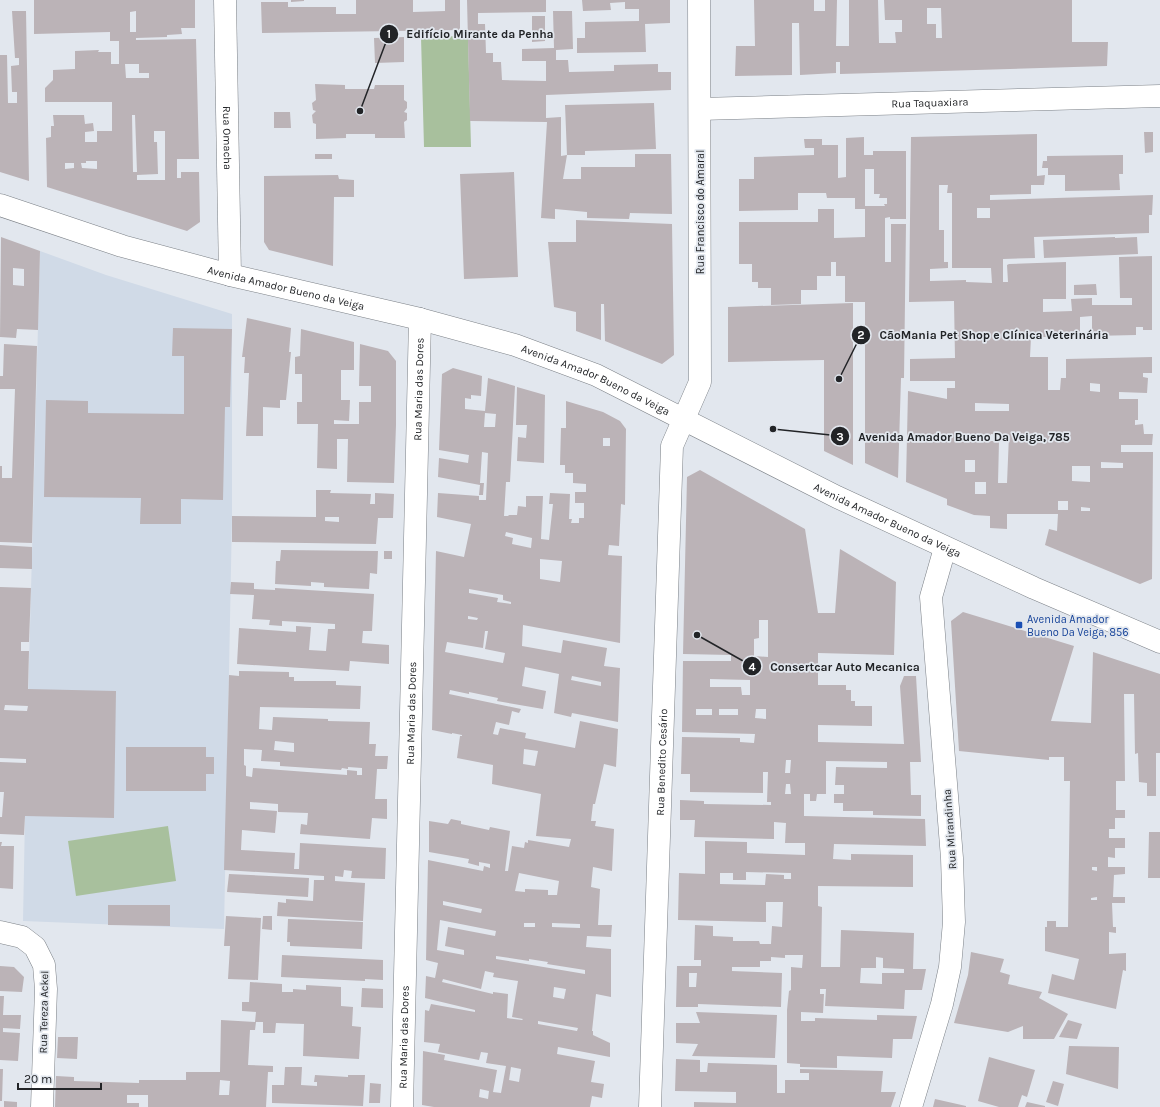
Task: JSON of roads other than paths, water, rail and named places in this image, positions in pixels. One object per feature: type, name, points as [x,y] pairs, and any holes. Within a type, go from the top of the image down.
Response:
[{"type":"street","name":"Rua Omacha","points":[[225,0],[230,275]]},
{"type":"street","name":"Rua Francisco do Amaral","points":[[684,420],[700,382],[699,0]]},
{"type":"street","name":"Rua Taquaxiara","points":[[700,109],[1160,96]]},
{"type":"street","name":"Avenida Amador Bueno da Veiga","points":[[0,205],[122,246],[230,275],[420,319],[515,345],[596,374],[837,497],[1034,588],[1160,642]]},
{"type":"street","name":"Rua Maria das Dores","points":[[402,1107],[420,319]]},
{"type":"street","name":"Rua Benedito Cesário","points":[[650,1107],[672,446],[684,420]]},
{"type":"street","name":"Rua Mirandinha","points":[[911,1107],[942,1004],[950,967],[954,922],[952,858],[932,597],[945,548]]},
{"type":"street","name":"Rua Tereza Ackel","points":[[0,932],[22,937],[35,947],[44,965],[46,989],[42,1107]]},
{"type":"place","name":"Edifício Mirante da Penha","points":[[360,111]]},
{"type":"place","name":"CãoMania Pet Shop e Clínica Veterinária","points":[[839,379]]},
{"type":"place","name":"Avenida Amador Bueno Da Veiga, 785","points":[[773,429]]},
{"type":"place","name":"Avenida Amador Bueno Da Veiga, 856","points":[[1019,625]]},
{"type":"place","name":"Consertcar Auto Mecanica","points":[[697,635]]}]
